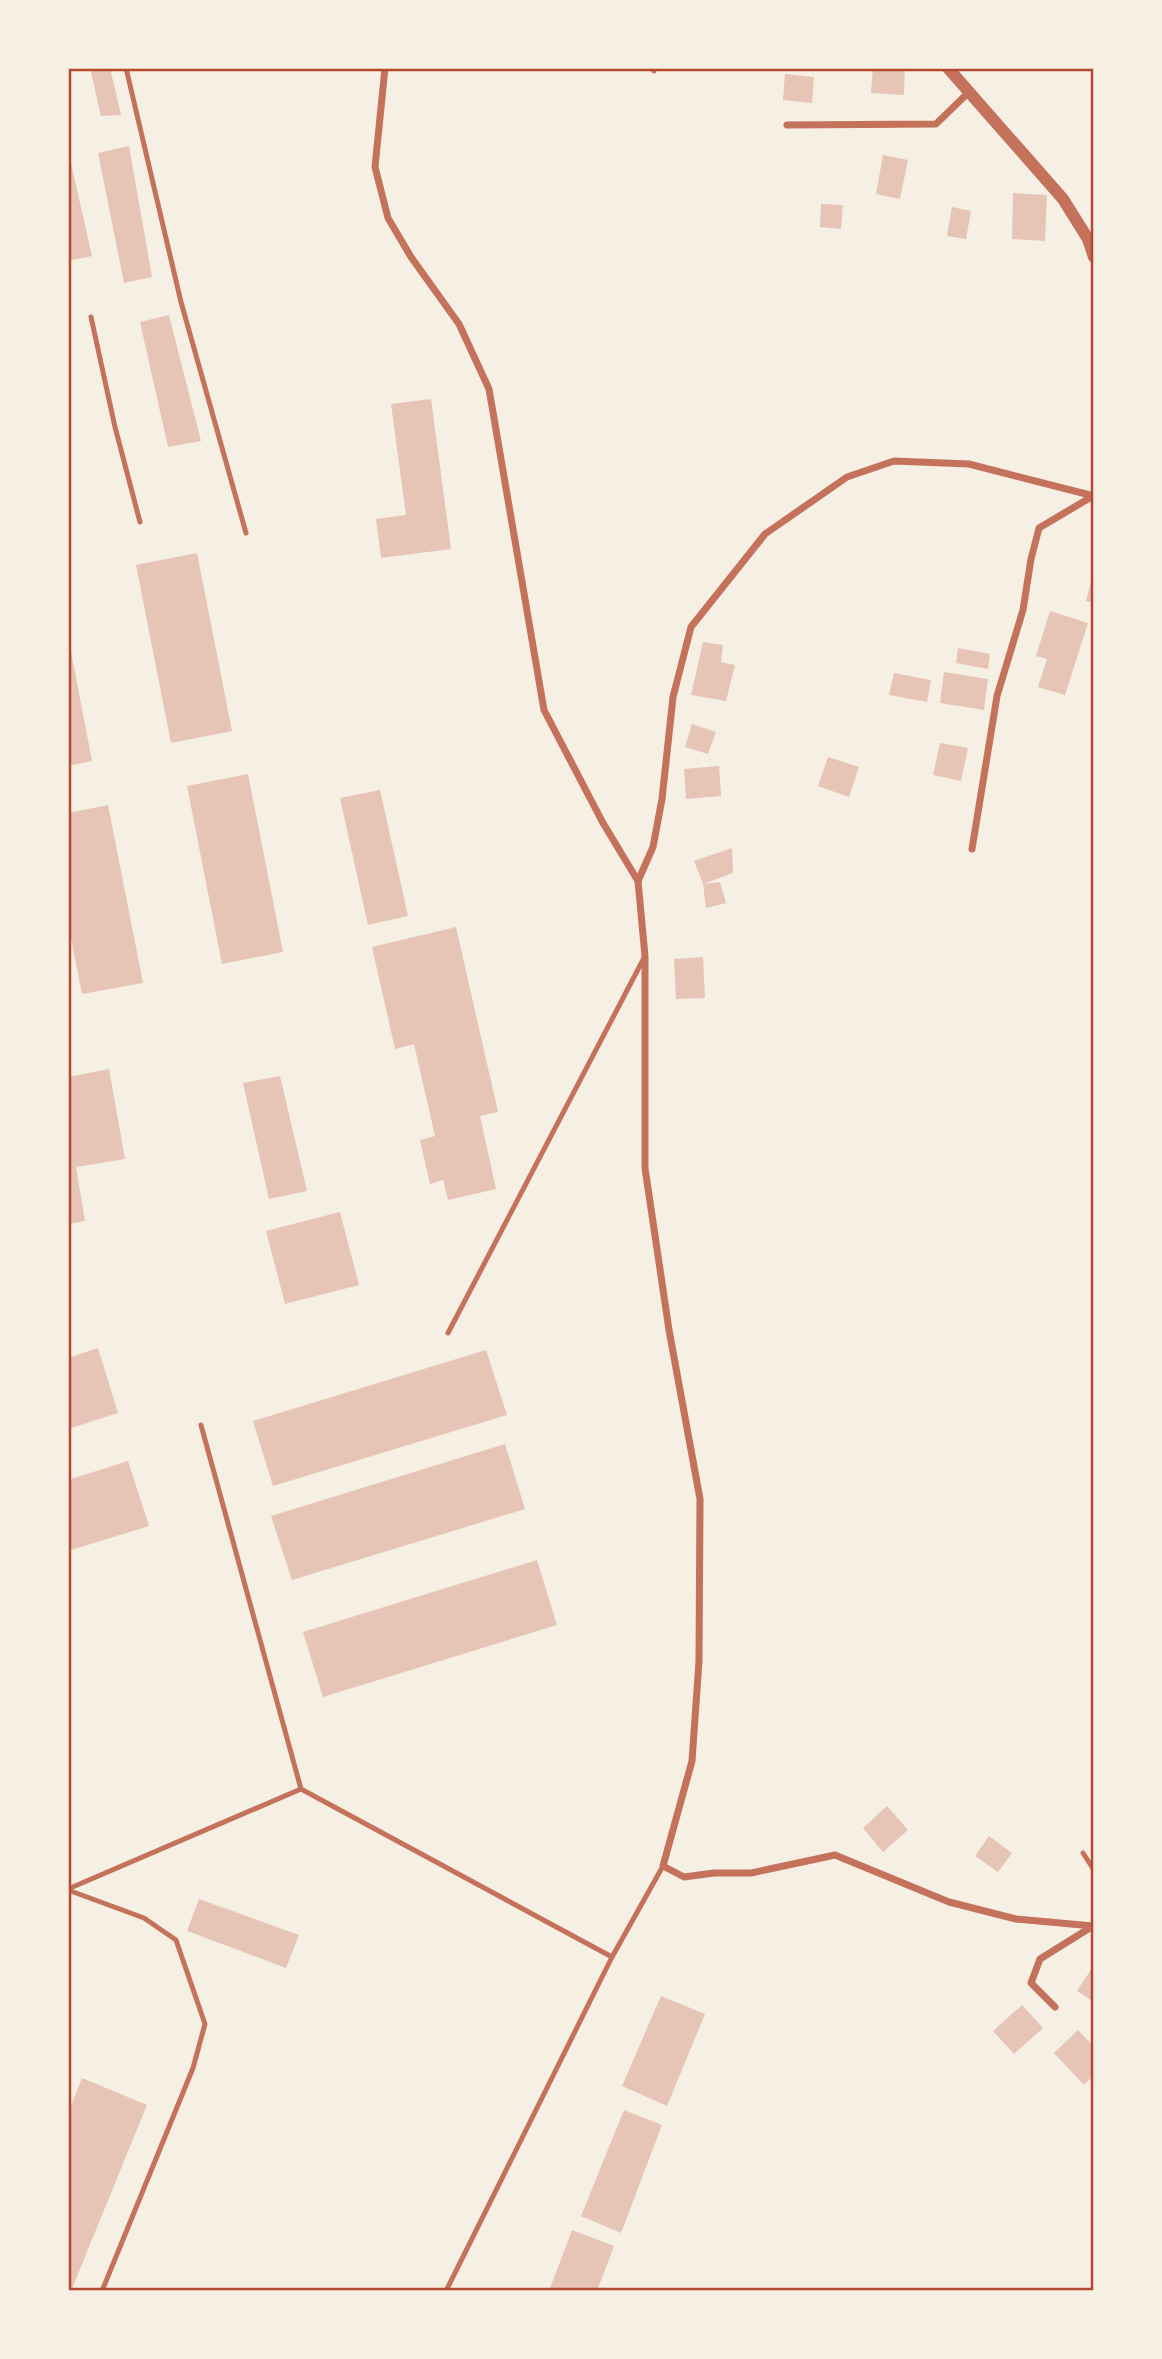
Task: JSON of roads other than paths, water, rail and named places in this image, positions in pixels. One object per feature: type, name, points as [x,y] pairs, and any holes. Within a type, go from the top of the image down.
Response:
[{"type":"street","points":[[385,68],[375,167],[388,218],[411,257],[459,324],[489,389],[544,710],[603,823],[638,881],[645,956],[645,1168],[669,1330],[700,1499],[699,1661],[692,1761],[663,1866],[684,1877],[714,1873],[751,1873],[835,1855],[949,1902],[1016,1919],[1094,1925]]},
{"type":"street","points":[[948,68],[1063,199],[1088,239],[1094,257]]},
{"type":"street","points":[[787,125],[936,124],[970,92]]},
{"type":"street","points":[[638,881],[653,847],[662,799],[673,696],[691,627],[765,534],[847,477],[894,461],[968,464],[1094,496]]},
{"type":"street","points":[[972,849],[997,696],[1023,610],[1039,528],[1094,496]]},
{"type":"street","points":[[1055,2007],[1031,1983],[1041,1959],[1094,1925]]},
{"type":"lane","points":[[126,68],[181,302],[246,533]]},
{"type":"lane","points":[[91,317],[115,427],[140,522]]},
{"type":"lane","points":[[448,1333],[645,956]]},
{"type":"lane","points":[[201,1425],[301,1789],[612,1957]]},
{"type":"lane","points":[[68,1889],[301,1789]]},
{"type":"lane","points":[[1083,1853],[1094,1870]]},
{"type":"lane","points":[[446,2291],[612,1957],[663,1866]]},
{"type":"lane","points":[[68,1889],[144,1917],[176,1940],[205,2024],[193,2068],[102,2291]]}]
